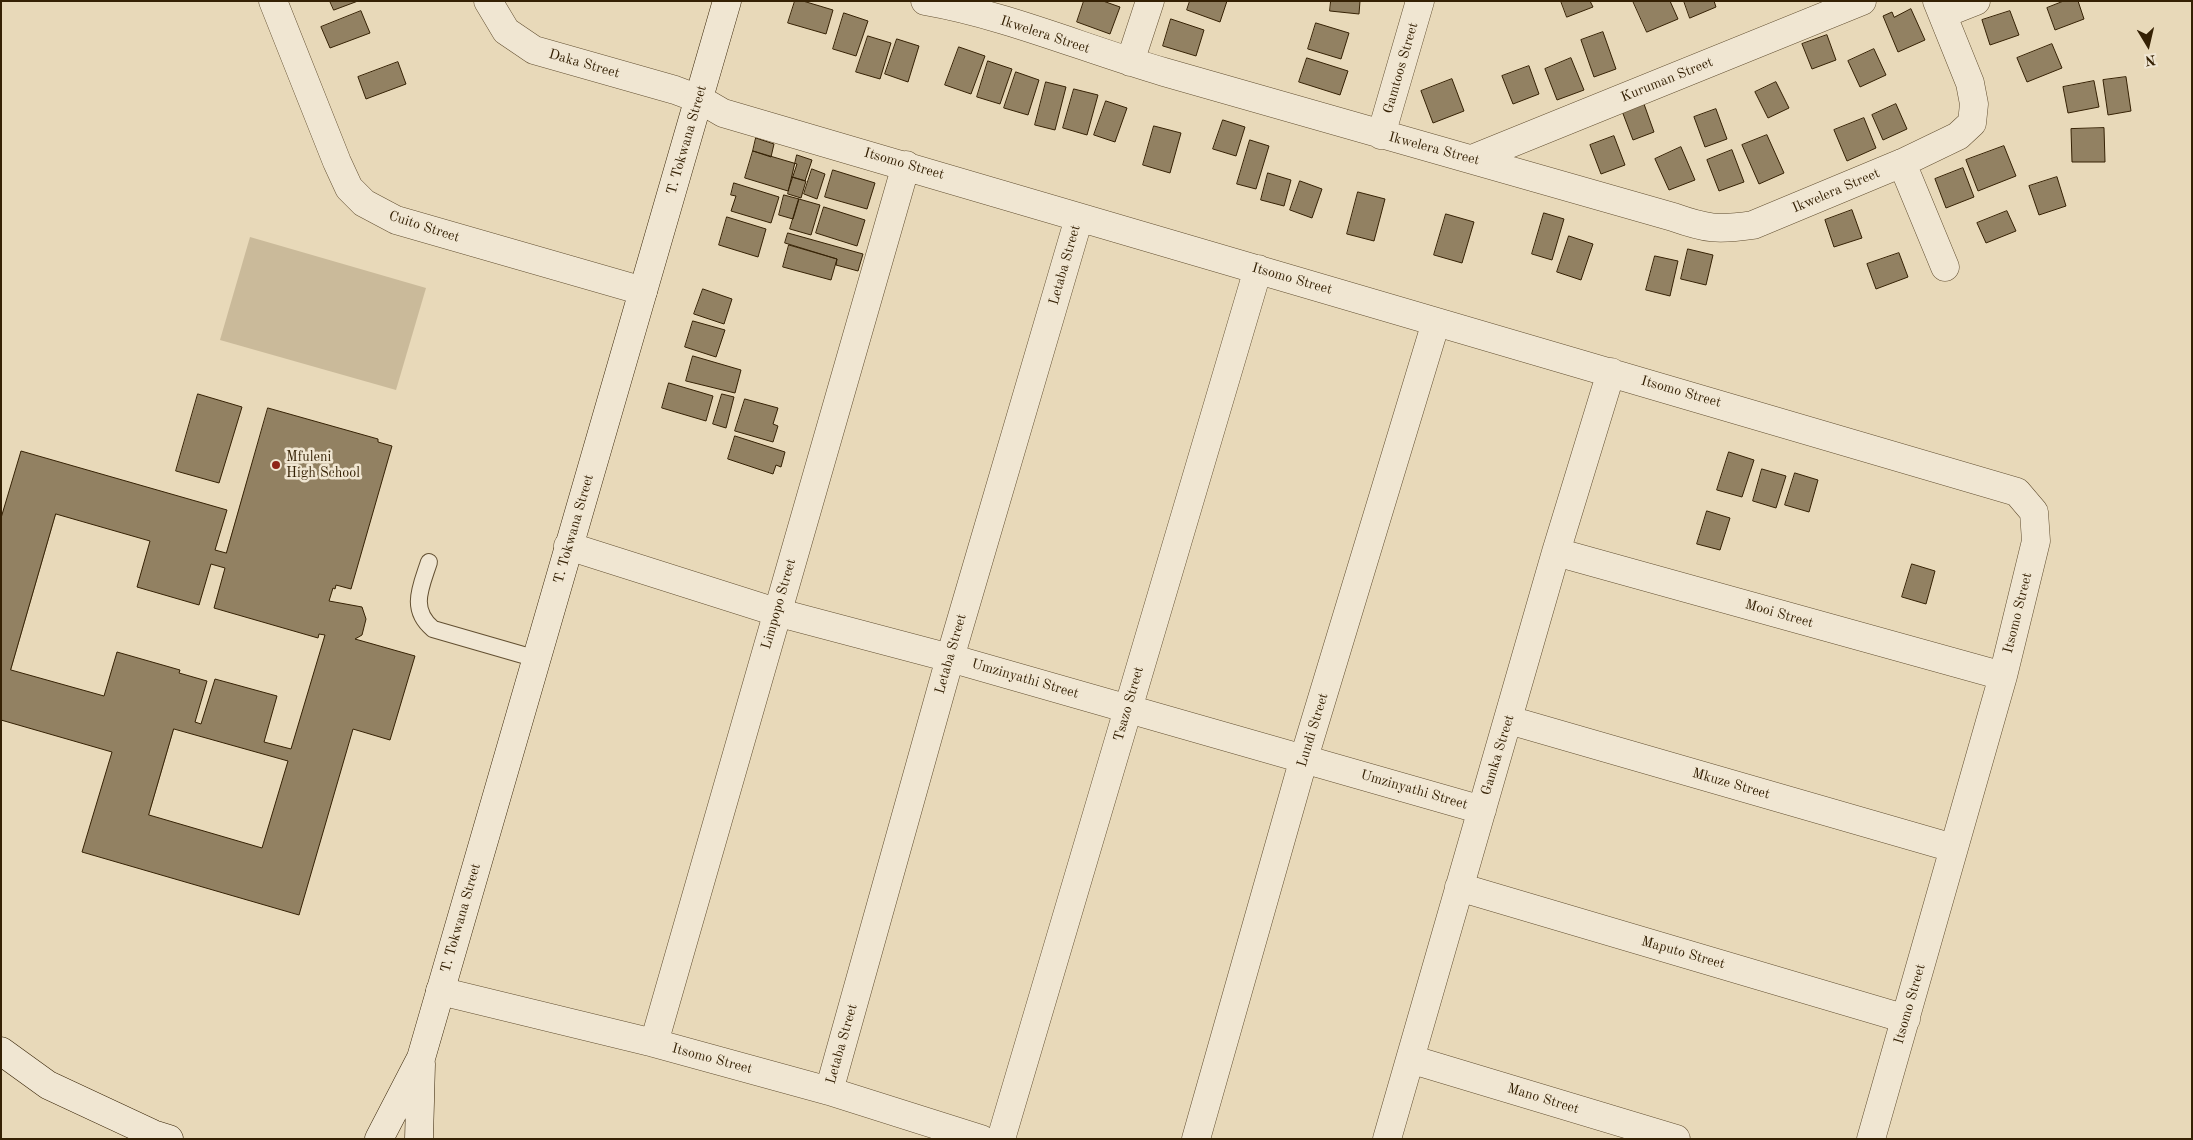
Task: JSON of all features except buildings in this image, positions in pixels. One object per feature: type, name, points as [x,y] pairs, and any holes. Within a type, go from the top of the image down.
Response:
[{"type":"street","name":"Cuito Street","points":[[273,1],[337,162],[349,188],[364,203],[396,220],[643,291]]},
{"type":"street","name":"Daka Street","points":[[488,1],[506,31],[534,50],[675,90],[699,99]]},
{"type":"street","name":"T. Tokwana Street","points":[[379,1139],[421,1058],[727,1]]},
{"type":"street","name":"Ikwelera Street","points":[[924,1],[962,4],[1130,62],[1673,217],[1702,228],[1726,229],[1753,225],[1902,163],[1958,136],[1972,123],[1974,104],[1970,83],[1940,8],[1976,1]]},
{"type":"street","points":[[1130,62],[1150,1]]},
{"type":"street","name":"Gamtoos Street","points":[[1381,135],[1420,1]]},
{"type":"street","name":"Kuruman Street","points":[[1472,159],[1862,1]]},
{"type":"street","name":"Itsomo Street","points":[[699,99],[729,114],[2017,492],[2034,512],[2036,541],[2003,676],[1871,1139]]},
{"type":"street","points":[[1902,163],[1945,267]]},
{"type":"street","name":"Limpopo Street","points":[[654,1044],[776,612],[906,165]]},
{"type":"street","name":"Letaba Street","points":[[829,1091],[950,658],[1079,218]]},
{"type":"street","name":"Tsazo Street","points":[[1001,1139],[1258,269]]},
{"type":"street","name":"Lundi Street","points":[[1196,1139],[1304,758],[1436,322]]},
{"type":"street","name":"Gamka Street","points":[[1387,1139],[1556,552],[1611,372]]},
{"type":"street","name":"Umzinyathi Street","points":[[568,546],[776,612],[950,658],[1482,810]]},
{"type":"street","name":"Mooi Street","points":[[1556,552],[2003,676]]},
{"type":"street","name":"Mkuze Street","points":[[1509,720],[1953,848]]},
{"type":"street","name":"Maputo Street","points":[[1459,887],[1906,1019]]},
{"type":"street","name":"Itsomo Street","points":[[440,991],[654,1044],[829,1091],[981,1139]]},
{"type":"street","points":[[1,1051],[48,1085],[153,1134],[169,1139]]},
{"type":"street","name":"T. Tokwana Street","points":[[419,1139],[421,1058]]},
{"type":"street","name":"Mano Street","points":[[1410,1059],[1676,1139]]},
{"type":"lane","points":[[429,562],[418,605],[421,615],[433,629],[537,659]]},
{"type":"shaded area","points":[[250,237],[426,288],[396,390],[220,340]]},
{"type":"place","name":"Mfuleni High School","points":[[276,465]]}]
